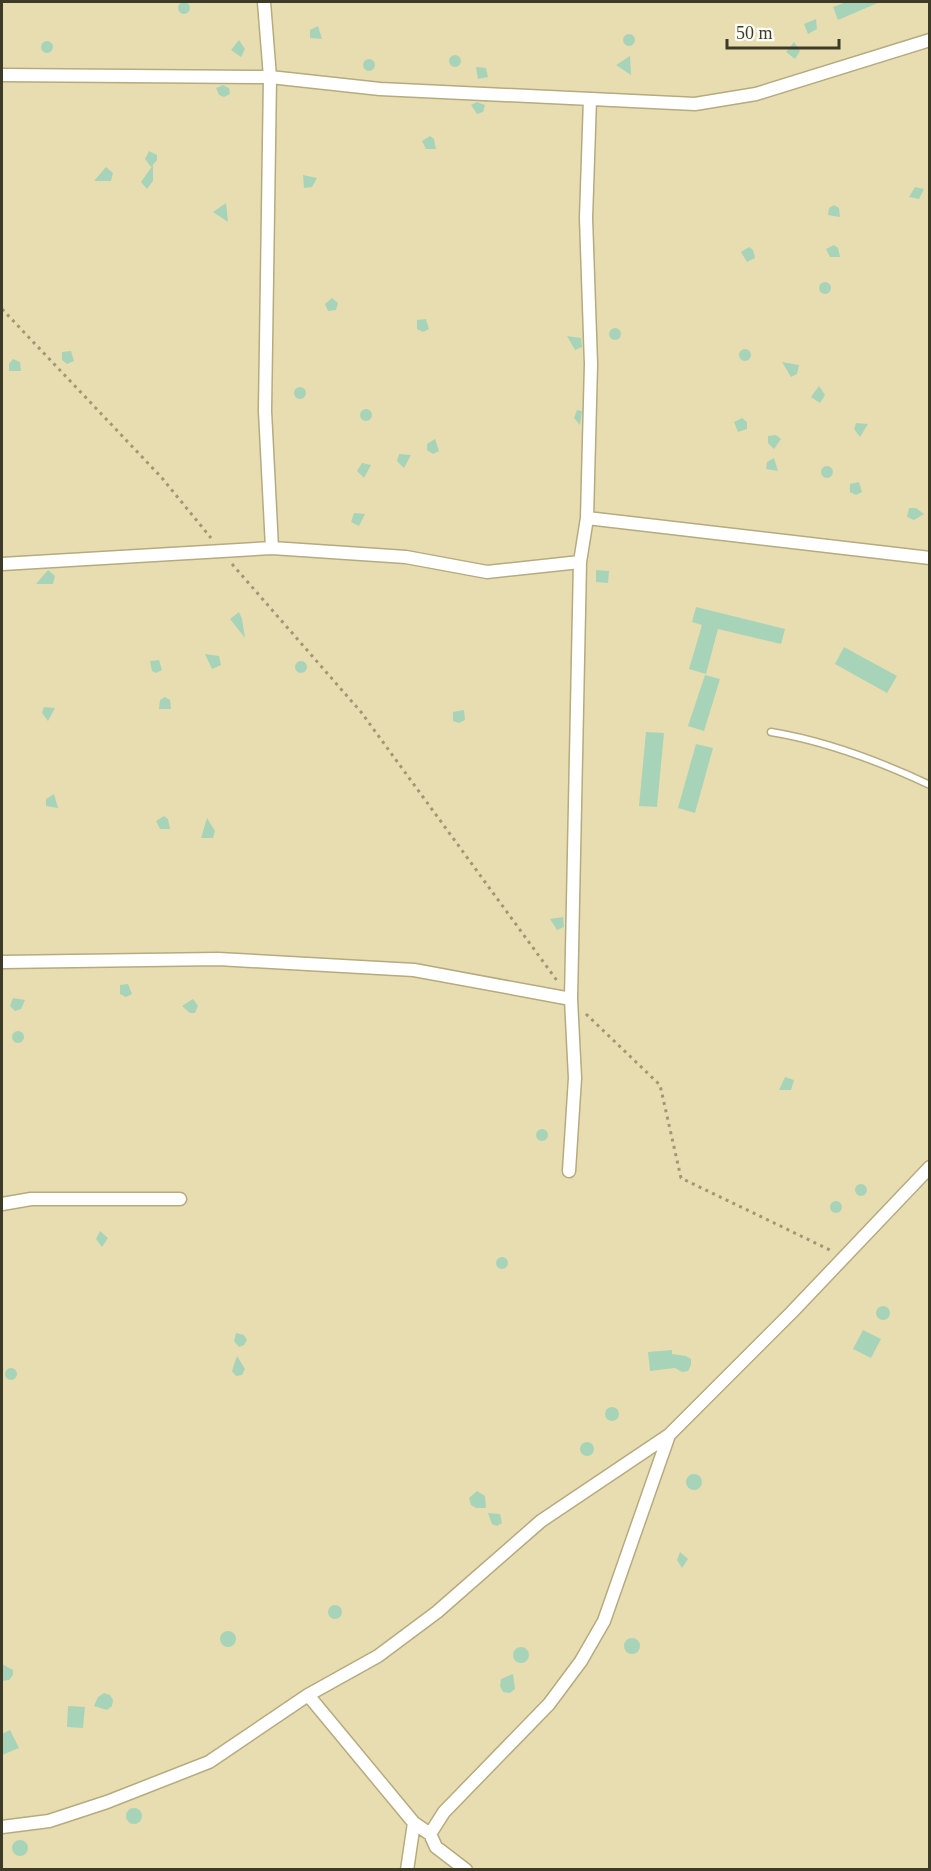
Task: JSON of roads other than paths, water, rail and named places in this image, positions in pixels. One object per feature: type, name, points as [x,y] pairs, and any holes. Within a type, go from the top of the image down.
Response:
[{"type":"street","points":[[264,2],[270,78],[265,411],[272,548]]},
{"type":"street","points":[[2,75],[270,78],[380,88],[695,104],[756,94],[930,40]]},
{"type":"street","points":[[569,1171],[574,1078],[571,999],[580,562],[587,518],[591,364],[586,218],[590,99]]},
{"type":"street","points":[[587,518],[930,558]]},
{"type":"street","points":[[2,564],[272,548],[406,557],[487,572],[580,562]]},
{"type":"street","points":[[2,962],[218,959],[414,970],[571,999]]},
{"type":"street","points":[[2,1827],[49,1821],[107,1802],[209,1762],[308,1695],[378,1656],[437,1612],[541,1521],[669,1435],[930,1167]]},
{"type":"street","points":[[2,1204],[31,1198],[180,1199]]},
{"type":"street","points":[[430,1834],[444,1812],[549,1704],[581,1661],[604,1621],[669,1435]]},
{"type":"street","points":[[308,1695],[414,1823],[430,1834],[436,1847],[466,1869]]},
{"type":"street","points":[[406,1869],[414,1823]]},
{"type":"lane","points":[[771,732],[801,737],[857,754],[930,785]]}]
